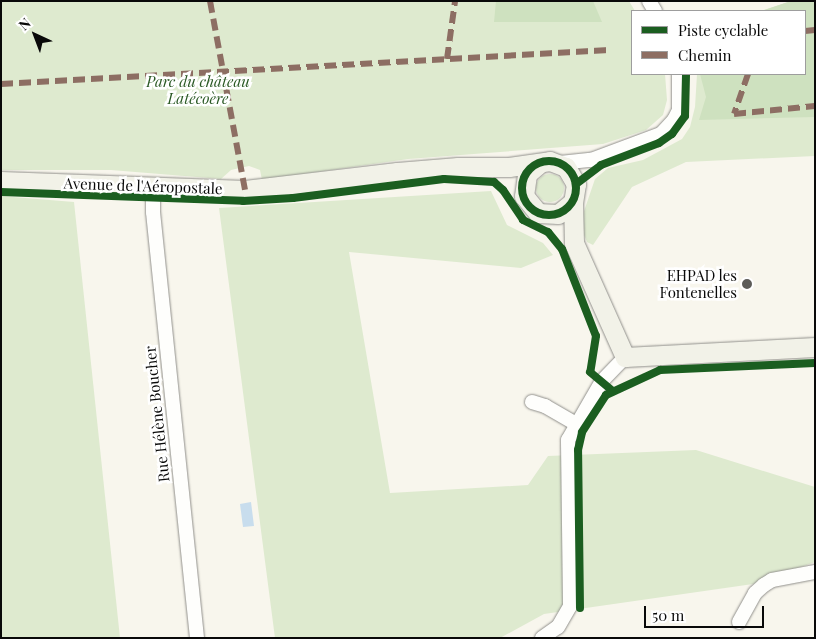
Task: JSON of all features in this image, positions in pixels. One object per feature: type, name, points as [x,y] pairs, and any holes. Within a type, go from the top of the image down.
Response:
[{"type":"street","points":[[524,196],[527,174],[540,163],[560,164],[591,160],[661,134],[674,120],[679,110],[679,75]]},
{"type":"street","name":"Avenue de l'Aéropostale","points":[[1,181],[245,190],[449,167],[493,168],[540,163]]},
{"type":"street","points":[[560,164],[574,177],[576,190],[573,202],[574,243],[624,357]]},
{"type":"street","points":[[493,168],[524,196],[532,208],[545,215],[574,243]]},
{"type":"street","name":"Rue Hélène Boucher","points":[[153,186],[152,212],[197,638]]},
{"type":"street","points":[[545,215],[558,214],[573,202]]},
{"type":"street","points":[[550,636],[564,620],[572,597],[567,447],[575,423],[602,381],[624,357],[815,347]]},
{"type":"street","points":[[532,402],[545,406],[575,423]]},
{"type":"street","points":[[739,622],[755,593],[764,585],[772,580],[815,572]]},
{"type":"green space","name":"Parc du château Latécoère","points":[[1,1],[629,1],[634,10],[631,10],[631,75],[665,75],[667,100],[663,115],[646,130],[603,144],[408,159],[262,180],[260,170],[249,166],[231,170],[221,179],[111,170],[1,170]]},
{"type":"green space","points":[[496,1],[593,1],[602,22],[494,22]]},
{"type":"green space","points":[[791,1],[815,1],[815,156],[686,162],[632,187],[593,245],[587,242],[581,228],[582,217],[595,179],[608,168],[643,160],[682,139],[690,127],[695,107],[697,75],[806,75],[806,10],[764,10]]},
{"type":"green space","points":[[791,1],[815,1],[815,117],[699,120],[706,97],[700,75],[806,75],[806,10],[764,10]]},
{"type":"green space","points":[[550,174],[560,178],[564,188],[560,198],[550,202],[540,198],[536,188],[540,178]]},
{"type":"green space","points":[[491,191],[507,225],[543,243],[553,255],[521,268],[349,252],[390,493],[528,485],[548,456],[696,450],[815,487],[815,562],[753,584],[544,614],[500,638],[275,638],[219,208]]},
{"type":"green space","points":[[1,196],[74,202],[120,638],[1,638]]},
{"type":"water","points":[[251,502],[254,526],[243,527],[240,504]]},
{"type":"marked path","points":[[210,1],[245,190]]},
{"type":"marked path","points":[[447,59],[455,1]]},
{"type":"marked path","points":[[806,31],[815,30]]},
{"type":"marked path","points":[[1,84],[609,50]]},
{"type":"marked path","points":[[748,75],[734,114],[815,106]]},
{"type":"cycle path","points":[[576,184],[601,165],[659,143],[672,134],[685,116],[686,75]]},
{"type":"cycle path","points":[[549,161],[559,163],[568,169],[574,178],[576,188],[574,198],[568,207],[559,213],[549,215],[539,213],[530,207],[524,198],[522,188],[524,178],[530,169],[539,163],[549,161]]},
{"type":"cycle path","points":[[1,192],[243,201],[293,198],[444,179],[494,182],[503,190],[523,220],[548,232],[562,249],[596,336],[590,372],[613,391]]},
{"type":"cycle path","points":[[580,608],[578,450],[582,432],[606,395],[660,370],[815,363]]},
{"type":"place","name":"EHPAD les Fontenelles","points":[[747,284]]}]
